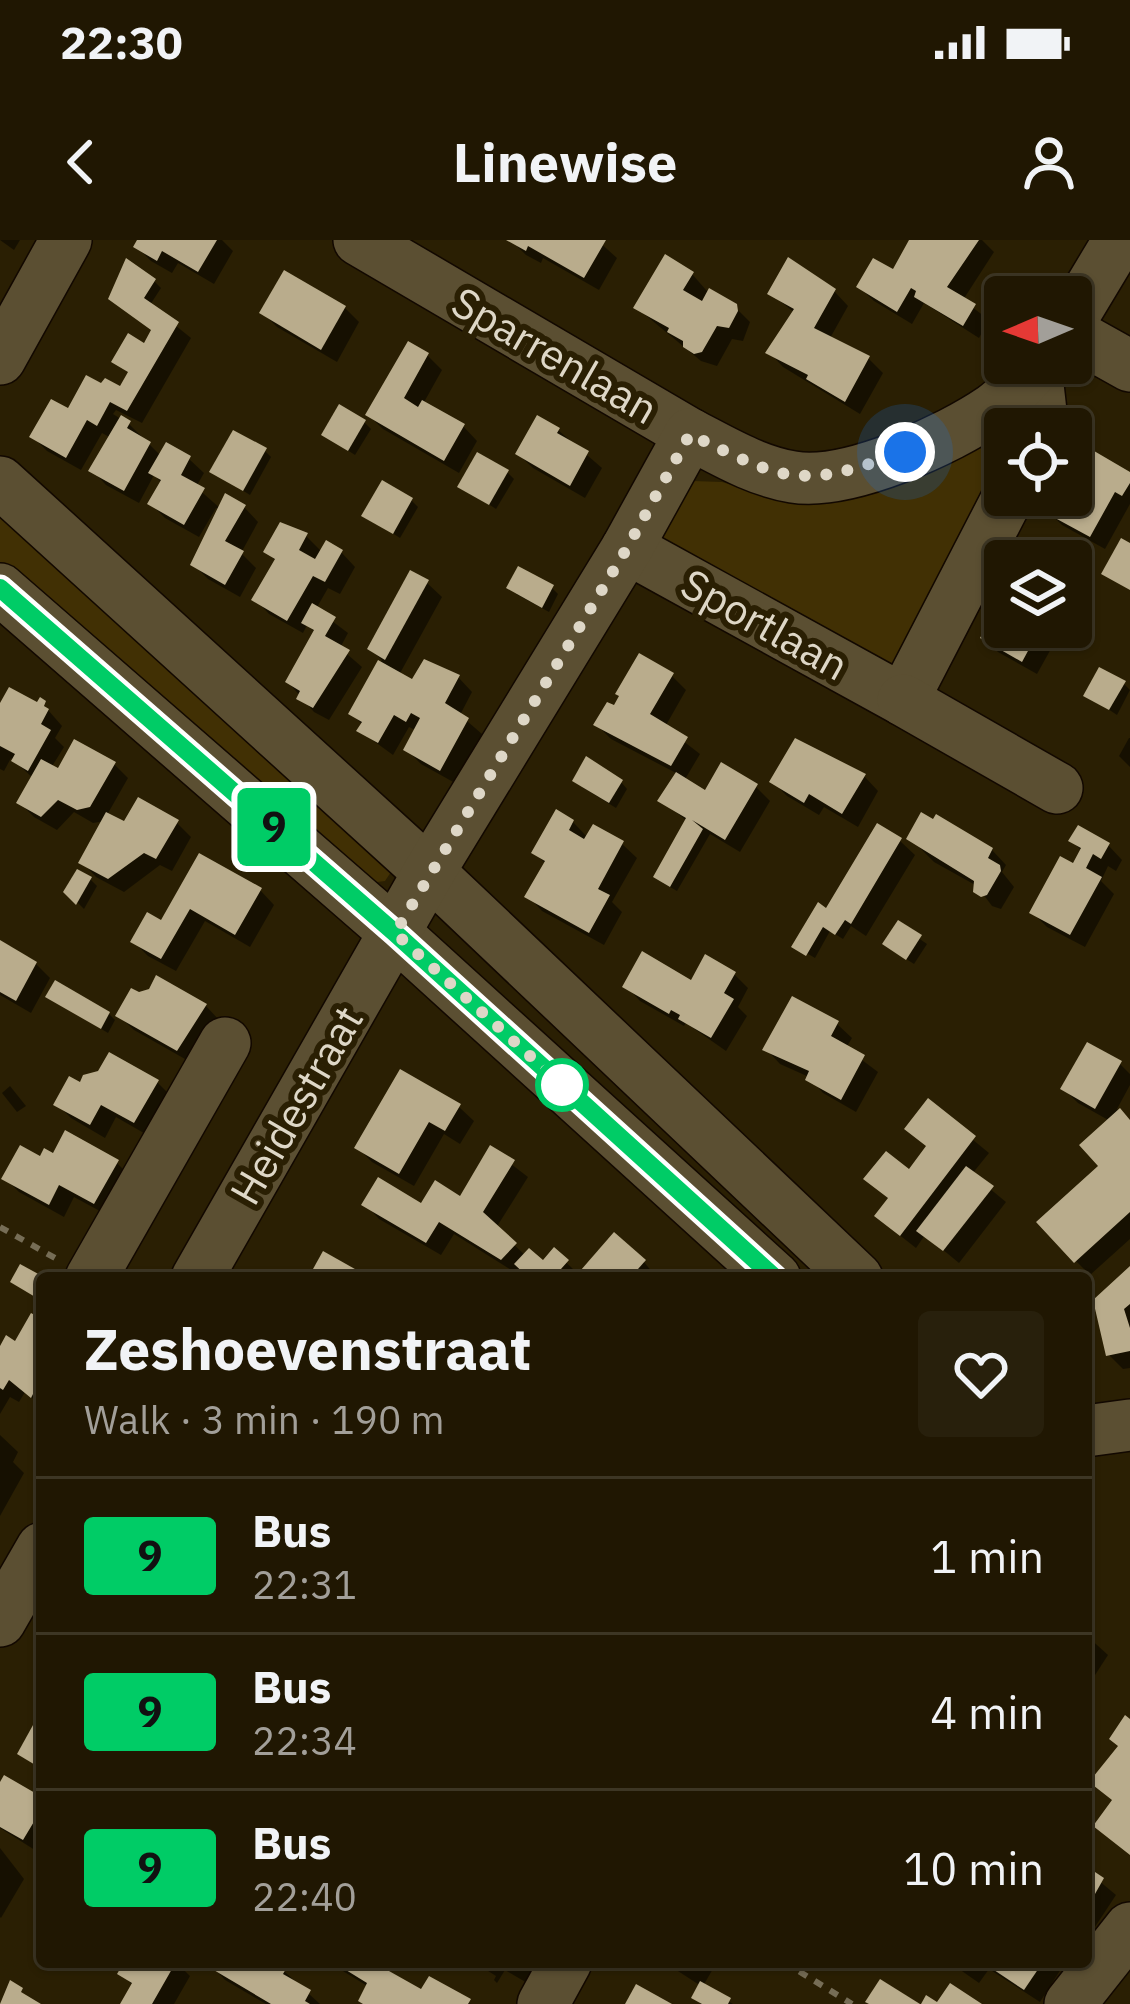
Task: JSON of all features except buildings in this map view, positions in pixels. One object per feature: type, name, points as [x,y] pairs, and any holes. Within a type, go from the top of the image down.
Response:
[{"type":"street","points":[[0,358],[66,240]]},
{"type":"street","name":"Sparrenlaan","points":[[359,240],[690,434]]},
{"type":"street","points":[[1092,285],[1119,240]]},
{"type":"street","points":[[1092,360],[1130,366]]},
{"type":"street","points":[[395,933],[627,548],[690,434],[758,468],[796,478],[844,473],[936,441],[996,407],[1019,384]]},
{"type":"street","points":[[0,482],[429,872],[851,1272]]},
{"type":"street","points":[[904,700],[999,516]]},
{"type":"street","name":"Sportlaan","points":[[627,548],[1057,788]]},
{"type":"street","points":[[0,589],[395,933],[768,1272]]},
{"type":"street","name":"Heidestraat","points":[[200,1272],[395,933]]},
{"type":"street","points":[[93,1272],[226,1043]]},
{"type":"street","points":[[714,1222],[750,1179]]},
{"type":"street","points":[[1092,1430],[1130,1425]]},
{"type":"street","points":[[3,1610],[36,1558]]},
{"type":"street","points":[[1070,2004],[1130,1928]]},
{"type":"street","points":[[543,2004],[563,1968]]},
{"type":"path","points":[[0,1227],[79,1272]]},
{"type":"path","points":[[794,1968],[852,2004]]},
{"type":"shaded area","points":[[984,428],[984,504],[893,671],[653,540],[693,481],[722,482],[773,497]]},
{"type":"shaded area","points":[[0,503],[391,872],[385,881],[369,883],[319,845],[0,564]]},
{"type":"bus line","name":"9","points":[[0,588],[395,933],[768,1272]]},
{"type":"route","points":[[562,1085],[395,933],[627,548],[690,434],[758,468],[796,478],[844,473],[905,452]]}]
